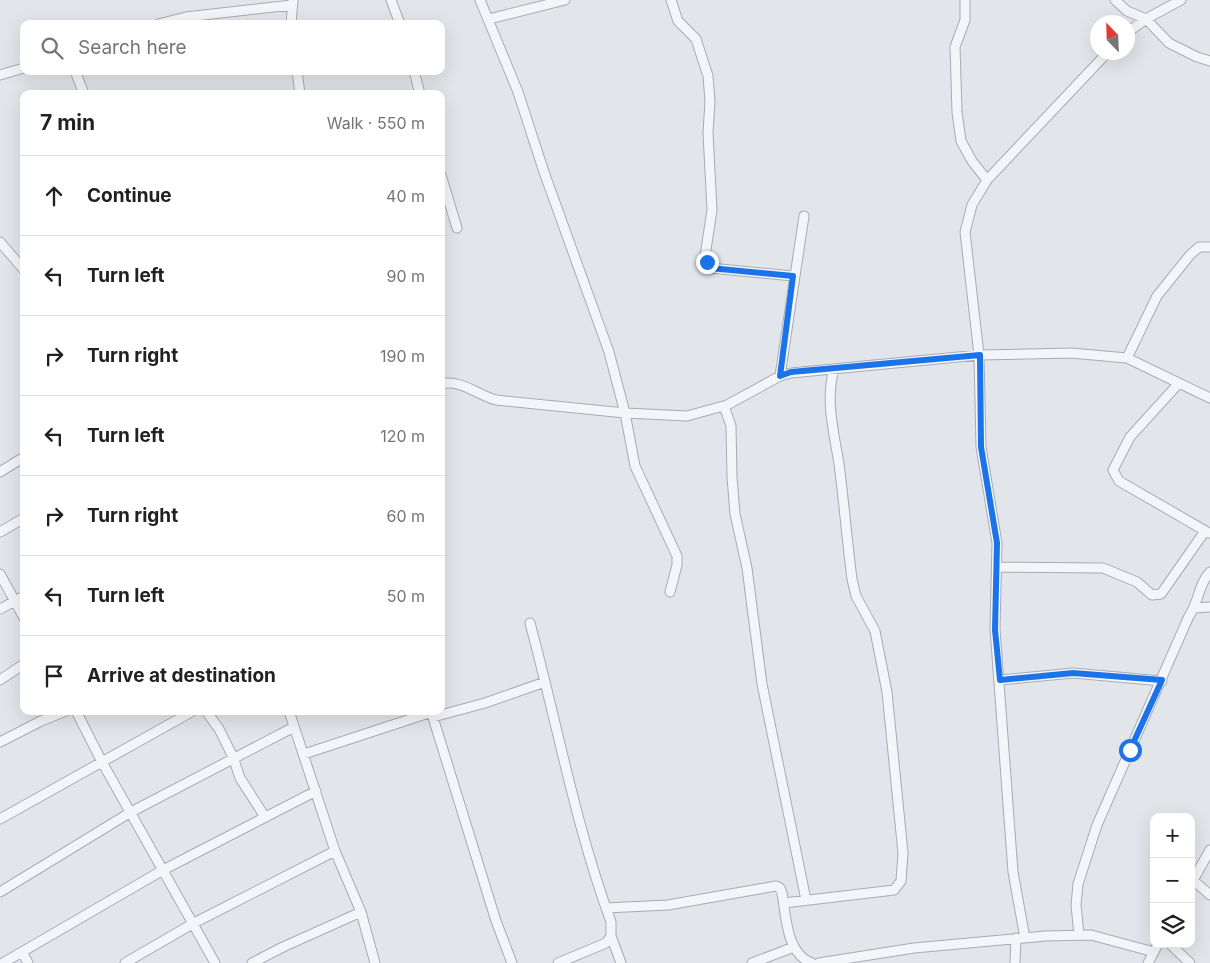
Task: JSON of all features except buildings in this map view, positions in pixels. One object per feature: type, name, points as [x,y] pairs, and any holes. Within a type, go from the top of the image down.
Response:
[{"type":"street","points":[[391,0],[398,20]]},
{"type":"street","points":[[480,0],[490,19],[518,92],[547,181],[609,352],[625,413],[635,466],[677,556],[670,592]]},
{"type":"street","points":[[490,19],[565,0]]},
{"type":"street","points":[[671,0],[678,21],[696,39],[708,76],[710,101],[708,139],[712,210],[706,256],[707,262],[710,268],[793,276]]},
{"type":"street","points":[[965,0],[964,20],[956,48],[957,112],[961,141],[972,161],[987,180]]},
{"type":"street","points":[[1115,0],[1127,11],[1146,19],[1169,43],[1197,58],[1210,61]]},
{"type":"street","points":[[1135,27],[1181,0]]},
{"type":"street","points":[[174,20],[292,2],[291,20]]},
{"type":"street","points":[[1015,963],[1021,938],[1013,872],[995,630],[997,543],[981,447],[980,355],[965,232],[972,205],[987,180],[1100,60]]},
{"type":"street","points":[[0,75],[20,69]]},
{"type":"street","points":[[77,75],[82,90]]},
{"type":"street","points":[[298,75],[299,90]]},
{"type":"street","points":[[415,75],[419,90]]},
{"type":"street","points":[[445,188],[457,228]]},
{"type":"street","points":[[780,376],[793,276],[804,216]]},
{"type":"street","points":[[0,242],[20,265]]},
{"type":"street","points":[[1127,358],[1157,296],[1190,255],[1199,248],[1210,247]]},
{"type":"street","points":[[445,384],[457,382],[483,396],[496,400],[625,413],[688,416],[724,406],[791,372],[980,355],[1071,353],[1127,358],[1210,398]]},
{"type":"street","points":[[784,903],[894,890],[901,881],[903,853],[886,692],[875,631],[856,596],[852,579],[839,464],[830,415],[829,392],[834,369]]},
{"type":"street","points":[[997,567],[1103,568],[1137,582],[1152,595],[1157,596],[1161,594],[1208,532],[1119,481],[1113,470],[1130,437],[1179,383]]},
{"type":"street","points":[[724,406],[731,426],[735,514],[747,568],[762,684],[806,900]]},
{"type":"street","points":[[0,472],[20,460]]},
{"type":"street","points":[[0,532],[20,520]]},
{"type":"street","points":[[1079,935],[1076,905],[1081,875],[1097,824],[1189,616],[1195,608],[1198,592],[1210,572]]},
{"type":"street","points":[[0,574],[20,612]]},
{"type":"street","points":[[0,609],[20,598]]},
{"type":"street","points":[[1195,608],[1210,607]]},
{"type":"street","points":[[530,622],[576,814],[611,922],[611,936],[621,963]]},
{"type":"street","points":[[0,680],[20,667]]},
{"type":"street","points":[[1000,680],[1073,673],[1162,680]]},
{"type":"street","points":[[445,711],[485,703],[545,682]]},
{"type":"street","points":[[0,742],[56,715]]},
{"type":"street","points":[[78,715],[102,762],[216,963]]},
{"type":"street","points":[[0,818],[186,715]]},
{"type":"street","points":[[209,715],[219,729],[233,757],[240,778],[264,817]]},
{"type":"street","points":[[290,715],[335,851],[361,912],[374,963]]},
{"type":"street","points":[[304,754],[429,715]]},
{"type":"street","points":[[432,715],[496,921],[512,963]]},
{"type":"street","points":[[0,892],[131,812],[233,757],[294,727]]},
{"type":"street","points":[[2,963],[163,870],[316,791]]},
{"type":"street","points":[[1195,877],[1210,850]]},
{"type":"street","points":[[125,963],[194,922],[335,851]]},
{"type":"street","points":[[1195,884],[1210,895]]},
{"type":"street","points":[[606,908],[668,905],[776,886],[780,888],[794,947],[808,962]]},
{"type":"street","points":[[252,963],[361,912]]},
{"type":"street","points":[[819,963],[914,948],[1021,938],[1091,934],[1150,947]]},
{"type":"street","points":[[558,963],[598,948],[606,943],[611,936]]},
{"type":"street","points":[[752,963],[794,947]]},
{"type":"street","points":[[1148,963],[1156,948]]},
{"type":"street","points":[[1174,948],[1190,963]]},
{"type":"street","points":[[22,952],[28,963]]},
{"type":"route","points":[[707,262],[710,268],[793,276],[780,376],[791,372],[980,355],[981,447],[997,543],[995,630],[1000,680],[1073,673],[1162,680],[1130,750]]}]
